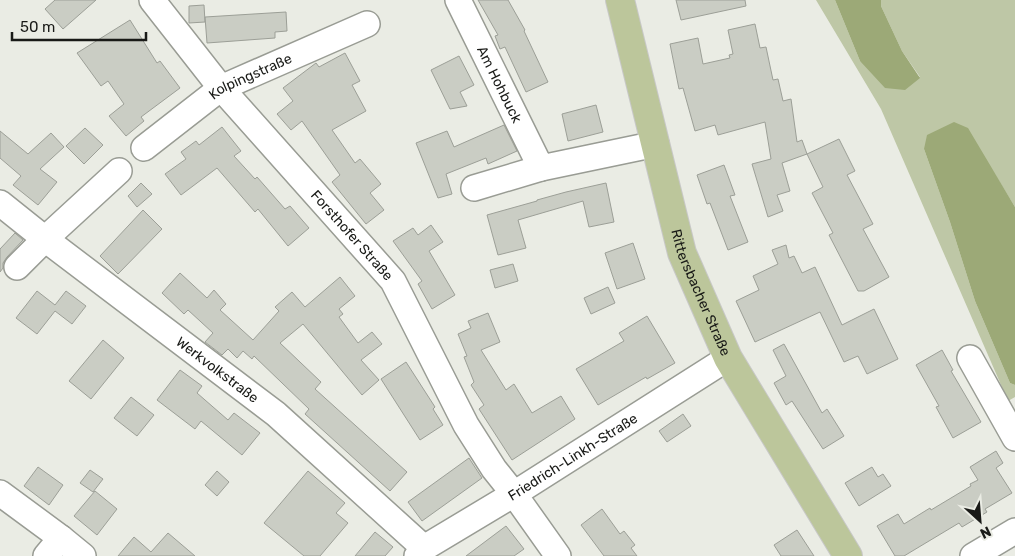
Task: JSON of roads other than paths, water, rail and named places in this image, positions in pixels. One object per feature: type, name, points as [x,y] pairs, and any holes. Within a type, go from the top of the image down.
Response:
[{"type":"main road","name":"Rittersbacher Straße","points":[[620,0],[682,252],[728,358],[848,556]]},
{"type":"street","name":"Am Hohbuck","points":[[458,0],[541,168]]},
{"type":"street","name":"Forsthofer Straße","points":[[154,1],[221,88],[393,281],[466,425],[494,469],[558,556]]},
{"type":"street","name":"Kolpingstraße","points":[[144,148],[221,88],[367,24]]},
{"type":"street","points":[[474,188],[541,168],[656,144]]},
{"type":"street","points":[[17,267],[119,171]]},
{"type":"street","name":"Werkvolkstraße","points":[[0,203],[276,414],[421,552]]},
{"type":"street","name":"Friedrich-Linkh-Straße","points":[[421,552],[728,358]]},
{"type":"street","points":[[970,358],[1015,438]]},
{"type":"street","points":[[0,493],[54,547],[84,556]]},
{"type":"street","points":[[973,556],[1015,531]]}]
